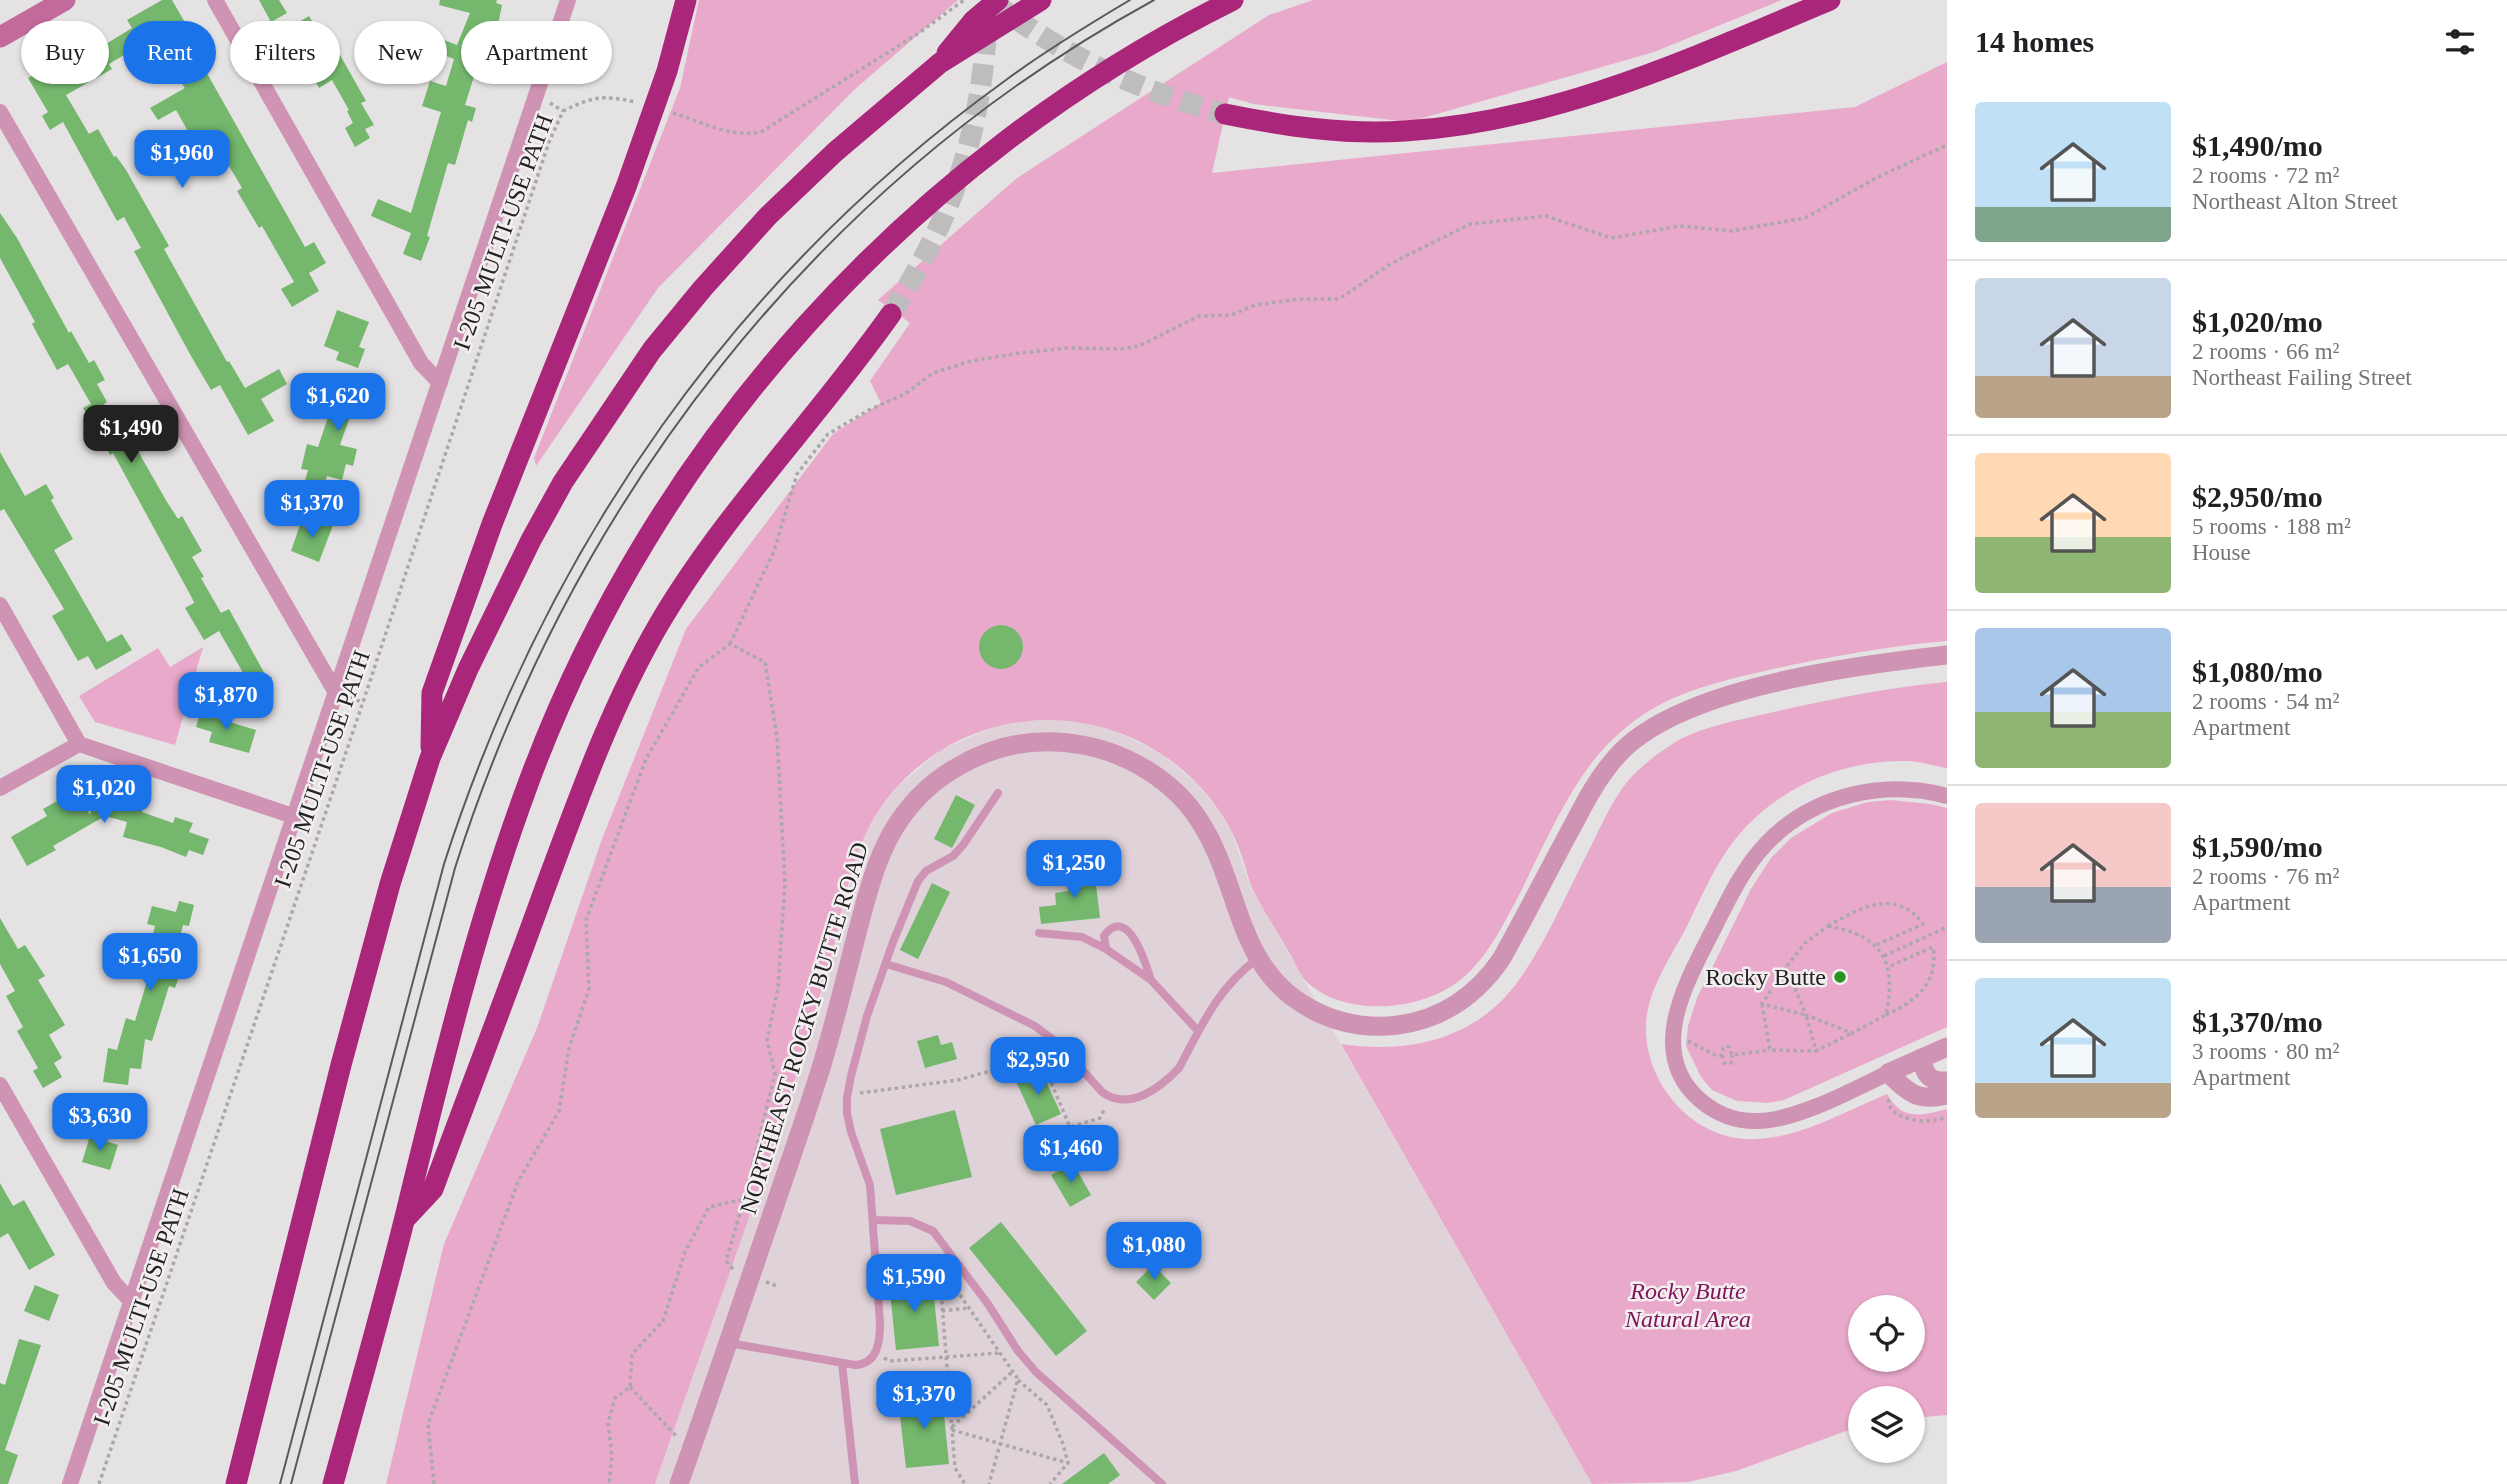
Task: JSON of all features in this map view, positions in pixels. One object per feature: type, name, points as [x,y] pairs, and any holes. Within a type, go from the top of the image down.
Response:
[{"type":"highway","points":[[430,758],[432,693],[492,524],[626,187],[667,71],[687,0]]},
{"type":"highway","points":[[940,63],[974,20],[998,0]]},
{"type":"highway","points":[[236,1484],[341,1065],[390,884],[430,758],[468,669],[531,540],[564,482],[652,350],[768,216],[835,152],[940,63],[1041,0]]},
{"type":"highway","points":[[333,1484],[469,968],[493,887],[529,780],[562,701],[652,529],[715,435],[803,327],[886,242],[996,147],[1066,97],[1119,63],[1233,0]]},
{"type":"highway","points":[[1225,114],[1273,124],[1360,132],[1403,131],[1487,121],[1531,112],[1624,83],[1830,0]]},
{"type":"highway","points":[[404,1220],[433,1189],[573,810],[612,715],[634,670],[659,625],[711,544],[837,387],[891,314]]},
{"type":"main road","points":[[0,37],[65,0]]},
{"type":"street","points":[[215,0],[421,363],[440,383]]},
{"type":"street","points":[[70,1484],[568,0]]},
{"type":"street","points":[[0,112],[335,691]]},
{"type":"street","points":[[0,605],[79,744],[293,816]]},
{"type":"street","name":"NORTHEAST ROCKY BUTTE ROAD","points":[[679,1484],[820,1072],[877,865],[902,816],[943,776],[959,765],[992,750],[1027,742],[1087,746],[1135,763],[1172,789],[1197,817],[1217,853],[1240,920],[1257,959],[1269,976],[1289,996],[1318,1013],[1347,1024],[1378,1027],[1435,1015],[1474,992],[1493,971],[1592,791],[1618,755],[1638,737],[1682,712],[1744,692],[1855,667],[1947,655]]},
{"type":"street","points":[[0,788],[79,744]]},
{"type":"street","points":[[1947,796],[1908,788],[1860,793],[1815,808],[1780,830],[1759,852],[1736,887],[1690,978],[1675,1016],[1673,1044],[1681,1074],[1695,1096],[1731,1117],[1759,1121],[1786,1116],[1947,1047]]},
{"type":"street","points":[[1921,1058],[1928,1077],[1934,1081],[1947,1081]]},
{"type":"street","points":[[1888,1073],[1916,1096],[1927,1098],[1947,1095]]},
{"type":"street","points":[[0,1085],[114,1283],[131,1301]]},
{"type":"lane","points":[[728,1343],[842,1363],[862,1364],[875,1354],[880,1342],[880,1323],[870,1185],[849,1123],[848,1093],[867,1016],[906,906],[918,881],[926,871],[953,856],[998,793]]},
{"type":"lane","points":[[1106,949],[1104,936],[1110,929],[1119,926],[1128,930],[1146,962],[1151,980]]},
{"type":"lane","points":[[1038,933],[1082,937],[1106,949],[1151,980],[1198,1031]]},
{"type":"lane","points":[[886,964],[946,982],[1035,1026],[1060,1045],[1110,1097],[1129,1099],[1163,1084],[1179,1068],[1219,995],[1239,972],[1257,959]]},
{"type":"lane","points":[[873,1220],[910,1221],[933,1231],[1031,1367],[1162,1484]]},
{"type":"lane","points":[[842,1363],[855,1484]]},
{"type":"path","points":[[736,133],[749,135],[773,127],[919,33],[964,0]]},
{"type":"path","name":"I-205 MULTI-USE PATH","points":[[99,1484],[549,142],[562,111],[607,96]]},
{"type":"path","points":[[434,1484],[428,1424],[518,1182],[559,1111],[569,1048],[589,989],[586,920],[646,759],[699,667],[730,644],[775,551],[797,474],[828,434],[869,410],[905,394],[933,373],[971,362],[1069,348],[1122,349],[1139,346],[1199,316],[1231,315],[1255,304],[1301,299],[1339,299],[1392,263],[1470,224],[1546,216],[1611,238],[1680,226],[1732,231],[1805,218],[1878,177],[1947,145]]},
{"type":"path","points":[[691,1451],[630,1387],[632,1354],[663,1321],[685,1252],[709,1207],[744,1199],[775,1074],[767,1040],[778,988],[785,883],[777,737],[765,662],[730,644]]},
{"type":"path","points":[[1770,1050],[1762,1004],[1805,943],[1858,909],[1884,903],[1909,910],[1923,924],[1876,945]]},
{"type":"path","points":[[1828,926],[1851,932],[1876,945],[1884,956],[1890,989],[1886,1015]]},
{"type":"path","points":[[1884,956],[1947,927]]},
{"type":"path","points":[[1732,1055],[1770,1050],[1816,1051],[1886,1015],[1916,998],[1927,987],[1934,969],[1933,947],[1888,967]]},
{"type":"path","points":[[1786,967],[1806,1015],[1816,1051]]},
{"type":"path","points":[[1762,1004],[1806,1015],[1852,1033]]},
{"type":"path","points":[[1687,1041],[1697,1044],[1712,1055],[1722,1055]]},
{"type":"path","points":[[1730,1047],[1732,1055],[1731,1063],[1724,1063],[1723,1048],[1730,1047]]},
{"type":"path","points":[[848,1093],[866,1094],[958,1080],[1037,1058],[1044,1066],[1070,1128],[1100,1118],[1110,1097]]},
{"type":"path","points":[[965,1484],[955,1468],[939,1267],[1012,1372],[1047,1405],[1068,1463]]},
{"type":"path","points":[[942,1311],[969,1308]]},
{"type":"path","points":[[875,1354],[889,1360],[1000,1353]]},
{"type":"path","points":[[989,1484],[1018,1379],[1031,1367]]},
{"type":"path","points":[[952,1428],[1012,1372]]},
{"type":"path","points":[[609,1484],[612,1456],[608,1423],[615,1398],[630,1387]]},
{"type":"path","points":[[952,1428],[1068,1463]]},
{"type":"path","points":[[1050,1484],[1068,1463]]},
{"type":"shaded area","points":[[1057,720],[1086,723],[1115,731],[1159,752],[1195,782],[1218,809],[1232,833],[1250,886],[1592,1484],[655,1484],[793,1086],[823,987],[856,856],[866,833],[879,810],[898,786],[941,750],[996,726]]},
{"type":"green space","points":[[699,0],[958,0],[854,90],[658,288],[536,466],[534,458],[680,88]]},
{"type":"green space","points":[[1313,0],[1782,0],[1654,52],[1409,122],[1253,104],[1229,97],[1212,173],[1855,107],[1947,62],[1947,641],[1858,652],[1738,677],[1677,697],[1643,715],[1608,744],[1581,777],[1509,914],[1482,958],[1458,982],[1444,991],[1397,1005],[1364,1006],[1348,1003],[1318,991],[1306,981],[1253,890],[1239,847],[1224,818],[1203,790],[1183,770],[1161,754],[1137,740],[1111,730],[1085,723],[1057,720],[1007,724],[964,738],[925,761],[892,792],[870,825],[863,841],[851,873],[835,940],[794,1083],[655,1484],[386,1484],[444,1244],[537,1028],[602,839],[686,629],[833,434],[881,403],[870,381],[910,323],[878,300],[1017,178],[1269,15]]},
{"type":"green space","points":[[203,647],[175,745],[95,722],[79,696],[158,648],[170,667]]},
{"type":"green space","name":"Rocky Butte Natural Area","points":[[1947,682],[1947,768],[1910,761],[1858,765],[1810,781],[1766,808],[1730,846],[1717,866],[1661,975],[1648,1011],[1647,1045],[1653,1067],[1663,1087],[1677,1105],[1693,1120],[1734,1138],[1757,1139],[1791,1134],[1887,1094],[1899,1109],[1913,1114],[1947,1109],[1947,1415],[1925,1417],[1925,1386],[1848,1386],[1848,1430],[1736,1471],[1688,1482],[1592,1484],[1341,1044],[1390,1047],[1438,1039],[1460,1030],[1499,1003],[1527,968],[1557,916],[1620,791],[1644,765],[1674,743],[1706,729],[1742,719],[1878,691]]},
{"type":"green space","points":[[1891,800],[1947,808],[1947,1027],[1784,1100],[1768,1103],[1737,1101],[1712,1090],[1701,1077],[1686,1046],[1688,1026],[1697,998],[1751,889],[1771,858],[1791,838],[1832,813],[1868,802]]},
{"type":"building","points":[[162,0],[172,0],[184,21],[128,21]]},
{"type":"building","points":[[259,0],[279,0],[287,13],[270,21]]},
{"type":"building","points":[[440,0],[497,0],[496,3],[502,5],[499,21],[467,21],[470,13],[439,5]]},
{"type":"building","points":[[123,34],[123,56],[109,64],[109,42]]},
{"type":"building","points":[[461,35],[461,84],[472,84],[465,105],[476,108],[472,122],[468,120],[455,165],[448,163],[427,236],[430,237],[421,261],[403,254],[411,233],[371,216],[378,199],[411,213],[441,112],[422,106],[429,84],[446,86],[454,59],[447,56],[447,41],[457,45]]},
{"type":"building","points":[[340,55],[366,101],[361,103],[374,125],[365,129],[370,138],[355,147],[345,128],[353,123],[347,111],[349,110],[334,84],[340,84]]},
{"type":"building","points":[[32,84],[85,84],[66,95],[89,134],[98,129],[114,157],[116,156],[126,170],[169,246],[164,249],[227,362],[229,361],[245,388],[279,369],[287,384],[261,399],[274,421],[248,435],[220,385],[211,390],[134,251],[141,248],[124,217],[117,221],[63,122],[50,130],[42,116],[48,112]]},
{"type":"building","points":[[182,84],[213,84],[305,247],[314,242],[326,263],[309,273],[319,291],[292,307],[281,289],[294,282],[262,226],[259,228],[237,191],[242,188],[210,134],[194,142],[176,110],[158,120],[150,108],[185,88]]},
{"type":"building","points":[[0,213],[17,238],[69,333],[71,331],[89,363],[94,360],[105,380],[97,384],[107,402],[104,404],[121,433],[130,428],[139,444],[135,446],[167,502],[178,519],[182,516],[202,551],[192,557],[221,613],[229,609],[266,676],[272,677],[270,693],[262,692],[260,700],[237,695],[242,671],[219,631],[204,640],[185,608],[194,603],[192,598],[113,453],[110,455],[83,408],[91,404],[68,364],[57,370],[32,324],[35,322],[0,258]]},
{"type":"building","points":[[337,310],[369,322],[359,347],[365,349],[358,368],[336,360],[339,352],[324,346]]},
{"type":"building","points":[[343,373],[377,385],[366,418],[351,413],[340,445],[357,449],[353,466],[346,464],[342,480],[327,476],[324,489],[304,484],[308,470],[301,469],[307,444],[318,447]]},
{"type":"building","points":[[0,452],[25,496],[46,484],[54,498],[51,500],[73,539],[54,550],[107,642],[122,634],[132,650],[96,670],[88,656],[78,661],[52,616],[64,609],[4,509],[0,511]]},
{"type":"building","points":[[318,519],[333,525],[319,562],[291,551],[300,525],[314,530]]},
{"type":"building","points":[[1001,625],[1017,631],[1023,647],[1017,663],[1001,669],[985,663],[979,647],[985,631]]},
{"type":"building","points":[[202,707],[218,712],[216,718],[256,730],[249,753],[209,742],[212,732],[196,727]]},
{"type":"building","points":[[72,784],[90,815],[98,784],[116,789],[115,793],[145,801],[142,812],[173,823],[175,817],[193,823],[189,832],[209,839],[203,855],[189,850],[186,857],[123,837],[127,822],[105,816],[53,846],[56,850],[27,866],[11,837],[47,816],[43,809],[64,797],[60,791]]},
{"type":"building","points":[[956,795],[975,805],[952,848],[934,839]]},
{"type":"building","points":[[1094,868],[1100,918],[1041,924],[1039,907],[1056,905],[1055,893],[1068,891],[1065,871]]},
{"type":"building","points":[[932,883],[950,892],[918,959],[900,950]]},
{"type":"building","points":[[179,901],[194,905],[189,926],[183,925],[173,965],[182,968],[175,988],[169,986],[152,1041],[145,1039],[141,1069],[130,1068],[128,1085],[103,1082],[108,1048],[117,1050],[126,1018],[135,1021],[148,978],[142,976],[157,935],[153,934],[155,926],[147,924],[152,906],[176,912]]},
{"type":"building","points":[[0,918],[18,949],[25,945],[45,976],[38,980],[65,1025],[49,1035],[62,1058],[54,1063],[62,1077],[43,1088],[33,1071],[38,1068],[17,1031],[23,1027],[6,996],[15,991],[0,964]]},
{"type":"building","points":[[938,1035],[941,1045],[952,1042],[957,1059],[925,1068],[917,1041]]},
{"type":"building","points":[[1040,1068],[1061,1114],[1036,1125],[1015,1079]]},
{"type":"building","points":[[955,1110],[972,1177],[896,1195],[880,1129]]},
{"type":"building","points":[[90,1136],[118,1145],[110,1170],[82,1162]]},
{"type":"building","points":[[1073,1163],[1091,1195],[1070,1207],[1051,1175]]},
{"type":"building","points":[[0,1183],[13,1206],[24,1200],[55,1255],[29,1270],[8,1233],[0,1238]]},
{"type":"building","points":[[1001,1222],[1087,1331],[1056,1356],[969,1248]]},
{"type":"building","points":[[1153,1265],[1171,1283],[1154,1300],[1136,1282]]},
{"type":"building","points":[[932,1278],[939,1346],[896,1350],[889,1282]]},
{"type":"building","points":[[35,1285],[59,1295],[49,1321],[24,1311]]},
{"type":"building","points":[[19,1339],[41,1345],[5,1450],[18,1455],[8,1484],[0,1484],[0,1383],[5,1385]]},
{"type":"building","points":[[942,1395],[949,1464],[906,1468],[898,1399]]},
{"type":"building","points":[[1104,1453],[1120,1475],[1108,1484],[1062,1484]]},
{"type":"tunnel","points":[[990,0],[1046,38],[1102,69],[1161,94],[1225,114]]},
{"type":"tunnel","points":[[891,314],[931,244],[960,175],[978,102],[987,21]]},
{"type":"tram line","points":[[280,1484],[444,864],[486,747],[537,635],[595,528],[662,426],[736,330],[818,240],[908,157],[1006,80],[1130,0]]},
{"type":"tram line","points":[[291,1484],[455,868],[505,733],[566,604],[638,481],[721,366],[814,260],[918,162],[1031,76],[1154,0]]},
{"type":"place","name":"Rocky Butte","points":[[1840,977]]}]
